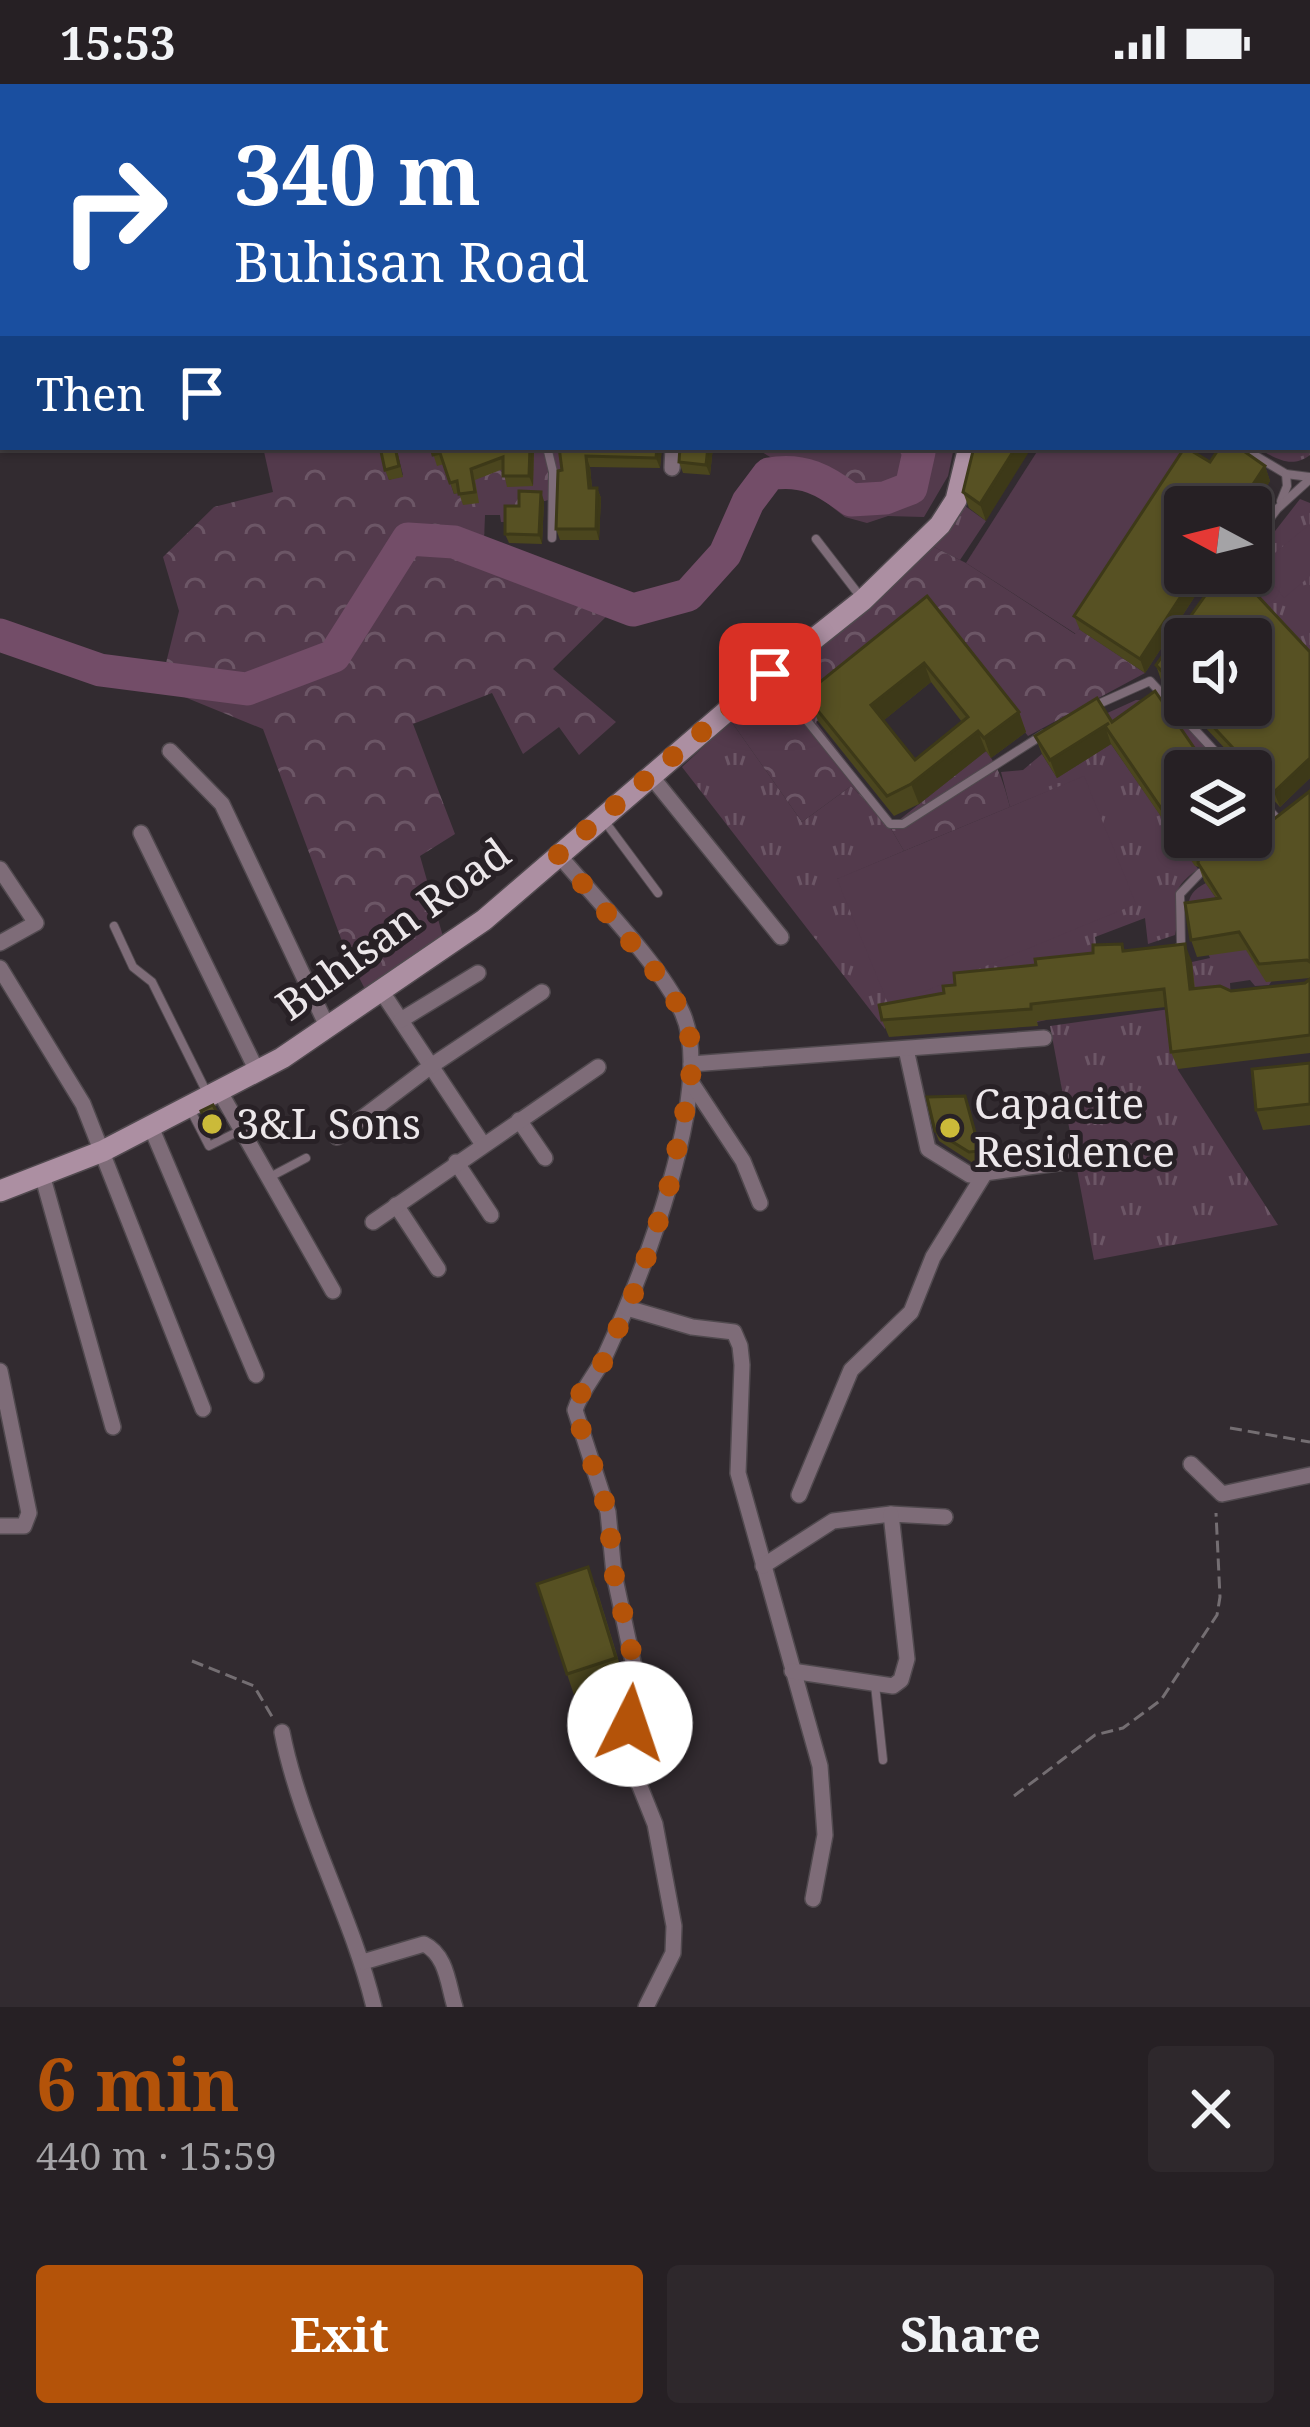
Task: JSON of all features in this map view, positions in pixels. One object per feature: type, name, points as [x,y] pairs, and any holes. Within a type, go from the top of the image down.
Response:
[{"type":"street","points":[[672,468],[673,450]]},
{"type":"street","name":"Buhisan Road","points":[[0,1191],[103,1151],[257,1071],[484,920],[863,600],[940,525],[956,500],[968,450]]},
{"type":"street","points":[[170,751],[222,804],[326,1026]]},
{"type":"street","points":[[651,776],[781,937]]},
{"type":"street","points":[[141,833],[257,1071]]},
{"type":"street","points":[[558,854],[672,992],[690,1038],[691,1073],[667,1196],[627,1307],[575,1410],[608,1512],[614,1574],[637,1676],[626,1744],[655,1825],[674,1926],[673,1953],[646,2007]]},
{"type":"street","points":[[0,869],[36,922],[0,943]]},
{"type":"street","points":[[0,968],[58,1059],[103,1151],[202,1408]]},
{"type":"street","points":[[400,1020],[478,974]]},
{"type":"street","points":[[380,989],[482,1143]]},
{"type":"street","points":[[337,1137],[431,1066],[542,992]]},
{"type":"street","points":[[691,1073],[1044,1038]]},
{"type":"street","points":[[906,1049],[928,1149],[958,1171],[970,1175],[1073,1161]]},
{"type":"street","points":[[373,1222],[598,1066]]},
{"type":"street","points":[[691,1073],[743,1161],[760,1203]]},
{"type":"street","points":[[206,1099],[241,1130],[333,1291]]},
{"type":"street","points":[[519,1120],[545,1158]]},
{"type":"street","points":[[151,1126],[256,1375]]},
{"type":"street","points":[[456,1162],[491,1216]]},
{"type":"street","points":[[800,1496],[851,1370],[911,1312],[933,1257],[985,1173]]},
{"type":"street","points":[[43,1178],[113,1427]]},
{"type":"street","points":[[396,1205],[438,1269]]},
{"type":"street","points":[[627,1307],[692,1327],[734,1332],[738,1338],[742,1365],[738,1473],[820,1766],[825,1835],[813,1899]]},
{"type":"street","points":[[0,1371],[28,1513],[24,1526],[0,1526]]},
{"type":"street","points":[[1191,1464],[1222,1495],[1310,1475]]},
{"type":"street","points":[[763,1566],[833,1521],[891,1514],[945,1517]]},
{"type":"street","points":[[792,1671],[893,1686],[901,1680],[907,1659],[891,1514]]},
{"type":"street","points":[[282,1732],[302,1814],[363,1962],[374,2007]]},
{"type":"street","points":[[363,1962],[424,1944],[433,1948],[440,1956],[455,2007]]},
{"type":"lane","points":[[548,450],[553,472],[552,538]]},
{"type":"lane","points":[[1245,450],[1286,474],[1310,478]]},
{"type":"lane","points":[[1272,515],[1287,486],[1286,474]]},
{"type":"lane","points":[[1277,508],[1310,478]]},
{"type":"lane","points":[[816,539],[863,600]]},
{"type":"lane","points":[[1083,712],[1150,681],[1162,664]]},
{"type":"lane","points":[[770,674],[890,824],[903,824],[1049,731]]},
{"type":"lane","points":[[1150,681],[1214,750]]},
{"type":"lane","points":[[1272,825],[1294,807]]},
{"type":"lane","points":[[1272,812],[1279,820]]},
{"type":"lane","points":[[603,818],[658,893]]},
{"type":"lane","points":[[1159,951],[1178,950],[1180,894],[1200,872]]},
{"type":"lane","points":[[114,926],[133,967],[152,982],[206,1099],[209,1146],[241,1130]]},
{"type":"lane","points":[[268,1178],[306,1158]]},
{"type":"lane","points":[[874,1683],[883,1760]]},
{"type":"path","points":[[1230,1428],[1310,1442]]},
{"type":"path","points":[[1014,1796],[1095,1735],[1123,1728],[1161,1700],[1217,1616],[1216,1510],[1222,1495]]},
{"type":"path","points":[[192,1661],[254,1687],[282,1732]]},
{"type":"green space","points":[[264,450],[382,450],[389,480],[403,475],[397,450],[433,450],[444,464],[454,494],[476,487],[472,473],[511,450],[563,450],[563,495],[522,501],[522,522],[501,522],[500,515],[485,515],[484,540],[495,545],[493,550],[479,551],[619,604],[553,669],[616,722],[579,755],[559,727],[523,754],[492,693],[413,724],[455,834],[420,856],[446,947],[369,997],[346,952],[263,729],[160,687],[179,611],[163,557],[214,507],[273,492]]},
{"type":"green space","points":[[759,450],[953,450],[948,476],[924,517],[888,516],[867,523],[845,517],[791,470]]},
{"type":"green space","points":[[1038,450],[1185,450],[1191,454],[1171,486],[1164,486],[1164,496],[1076,634],[966,563]]},
{"type":"green space","points":[[1261,450],[1309,450],[1303,459],[1283,460]]},
{"type":"green space","points":[[1300,499],[1310,503],[1310,661],[1272,624],[1272,618],[1266,618],[1241,594],[1272,594],[1272,535]]},
{"type":"green space","points":[[965,506],[986,521],[960,560],[928,544]]},
{"type":"green space","points":[[1310,524],[1310,576],[1284,598],[1272,583],[1272,555]]},
{"type":"green space","points":[[928,544],[966,563],[1075,634],[1079,629],[1145,673],[1028,736],[934,616],[816,722],[894,824],[986,751],[991,758],[1010,807],[904,851],[890,827],[851,786],[802,822],[731,721]]},
{"type":"green space","points":[[1136,700],[1164,701],[1164,726],[1187,726],[1207,750],[1164,750],[1164,756],[1118,739],[1103,715]]},
{"type":"green space","points":[[731,721],[802,822],[851,786],[890,827],[904,851],[837,879],[1084,777],[1010,807],[1001,772],[1023,770],[1042,754],[1057,778],[1111,744],[1164,820],[1164,858],[1190,858],[1198,869],[1177,892],[1175,935],[1148,944],[1145,918],[1095,937],[1100,970],[1042,977],[1046,1020],[1037,1022],[1034,984],[950,1010],[886,1022],[885,1029],[682,767]]},
{"type":"green space","points":[[1084,776],[1136,904],[889,1006],[837,879]]},
{"type":"green space","points":[[1206,883],[1243,939],[1298,941],[1269,985],[1255,986],[1250,980],[1230,983],[1231,1003],[1171,1010],[1178,1070],[1278,1225],[1094,1260],[1050,1026],[1170,1009],[1192,962],[1210,958],[1189,908],[1195,890]]},
{"type":"building","points":[[381,450],[396,450],[399,466],[385,470]]},
{"type":"building","points":[[432,450],[530,450],[529,476],[503,476],[503,457],[471,469],[475,492],[459,494],[457,481],[450,483],[440,453],[433,455]]},
{"type":"building","points":[[559,450],[657,450],[656,458],[586,456],[589,488],[597,488],[596,529],[556,529],[558,471],[562,470]]},
{"type":"building","points":[[680,450],[708,450],[706,465],[679,462]]},
{"type":"building","points":[[973,450],[1014,450],[980,504],[963,492]]},
{"type":"building","points":[[1183,450],[1210,462],[1218,450],[1242,450],[1265,466],[1252,486],[1164,486],[1164,594],[1182,594],[1140,659],[1074,616]]},
{"type":"building","points":[[519,491],[541,492],[539,535],[505,534],[505,506],[519,506]]},
{"type":"building","points":[[1206,594],[1256,594],[1310,652],[1310,758],[1274,792],[1272,750],[1235,750],[1213,726],[1272,726],[1272,618],[1189,618]]},
{"type":"building","points":[[927,596],[1019,712],[984,738],[978,731],[911,784],[887,796],[810,701],[816,696],[810,690]],"holes":[[[924,663],[968,717],[915,760],[871,705]]]},
{"type":"building","points":[[1155,691],[1164,704],[1164,726],[1179,726],[1196,750],[1164,750],[1164,812],[1105,726],[1109,723],[1050,760],[1035,736],[1097,698],[1112,722]]},
{"type":"building","points":[[1310,791],[1310,962],[1259,964],[1239,932],[1191,940],[1185,903],[1220,898],[1199,858],[1272,858],[1272,821]]},
{"type":"building","points":[[1122,944],[1123,951],[1185,944],[1190,989],[1220,986],[1231,991],[1310,979],[1310,1035],[1171,1052],[1164,989],[1031,1004],[1031,1009],[882,1020],[879,1005],[944,993],[943,986],[955,985],[954,973],[1036,965],[1035,959],[1093,953],[1093,945]]},
{"type":"building","points":[[1310,1063],[1310,1104],[1256,1110],[1252,1069]]},
{"type":"building","points":[[965,1096],[980,1151],[969,1152],[935,1131],[927,1097]]},
{"type":"building","points":[[213,1105],[223,1124],[211,1130],[201,1111]]},
{"type":"building","points":[[588,1567],[616,1658],[567,1674],[537,1584]]},
{"type":"waterway","points":[[0,635],[100,670],[247,689],[334,656],[408,539],[454,542],[633,610],[688,595],[725,554],[748,502],[769,474],[813,477],[851,500],[885,498],[911,488],[918,450]]},
{"type":"place","name":"3&L Sons","points":[[212,1124]]},
{"type":"place","name":"Capacite Residence","points":[[950,1128]]},
{"type":"route","points":[[630,1724],[637,1676],[614,1574],[608,1512],[575,1410],[636,1288],[667,1196],[691,1082],[690,1038],[672,992],[558,854],[770,674]]}]
